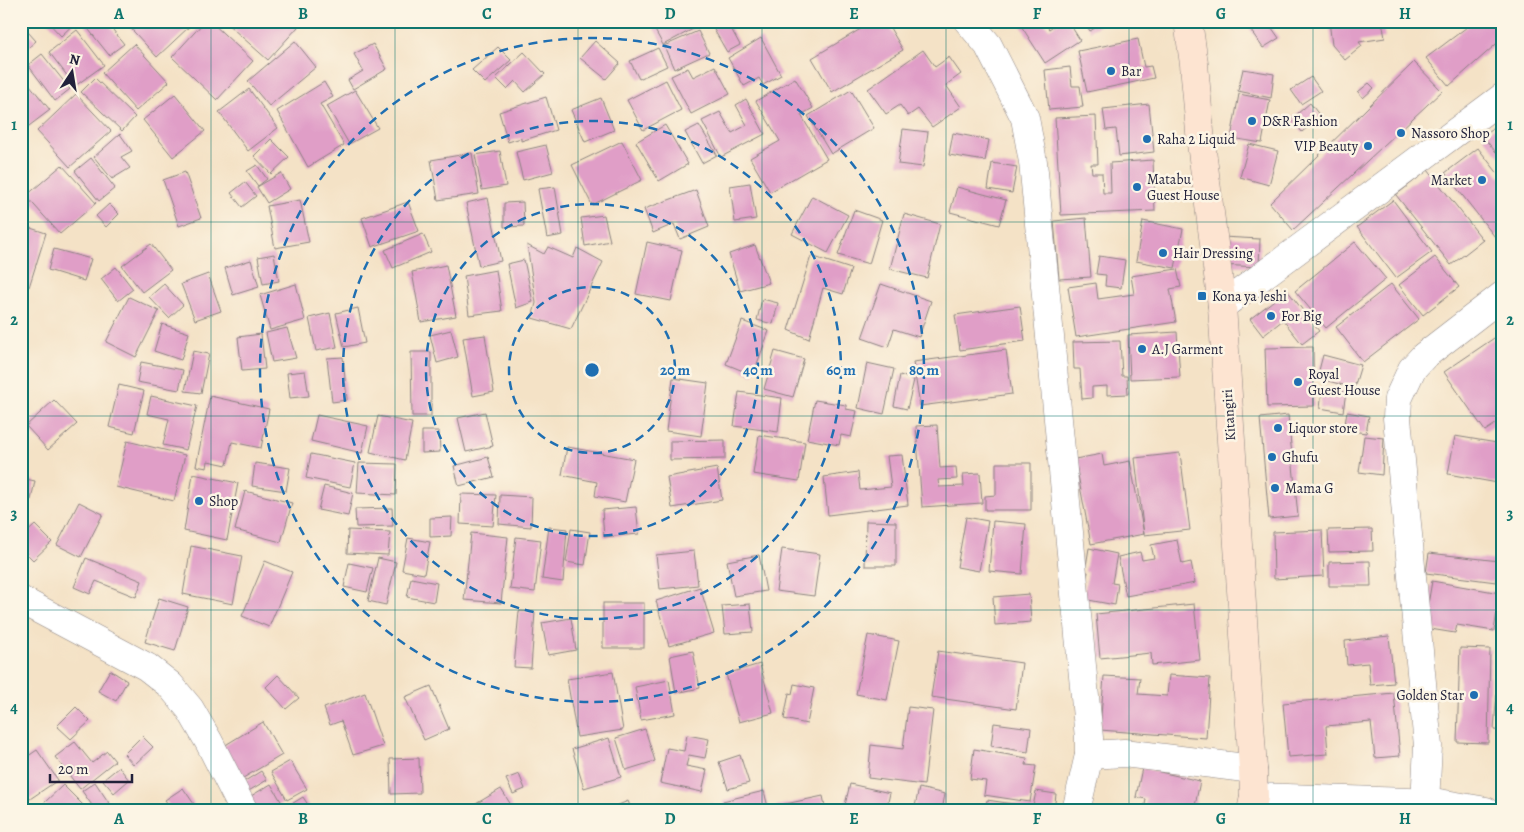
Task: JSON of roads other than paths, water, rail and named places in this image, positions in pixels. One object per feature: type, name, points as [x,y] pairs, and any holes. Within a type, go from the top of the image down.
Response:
[{"type":"main road","name":"Kitangiri","points":[[1188,21],[1201,143],[1222,306],[1253,769],[1252,804]]},
{"type":"street","points":[[968,21],[988,45],[1012,91],[1024,118],[1030,143],[1089,738],[1089,755],[1076,811]]},
{"type":"street","points":[[1222,306],[1503,97]]},
{"type":"street","points":[[1425,803],[1428,746],[1397,418],[1398,399],[1412,369],[1424,356],[1503,295]]},
{"type":"street","points":[[21,600],[147,667],[170,685],[190,709],[244,811]]},
{"type":"street","points":[[1089,755],[1124,753],[1253,769]]},
{"type":"street","points":[[1252,804],[1438,803],[1486,811]]},
{"type":"place","name":"Bar","points":[[1111,71]]},
{"type":"place","name":"D&R Fashion","points":[[1252,121]]},
{"type":"place","name":"Nassoro Shop","points":[[1401,133]]},
{"type":"place","name":"Raha 2 Liquid","points":[[1147,139]]},
{"type":"place","name":"VIP Beauty","points":[[1368,146]]},
{"type":"place","name":"Market","points":[[1482,180]]},
{"type":"place","name":"Matabu Guest House","points":[[1137,187]]},
{"type":"place","name":"Hair Dressing","points":[[1163,253]]},
{"type":"place","name":"Kona ya Jeshi","points":[[1202,296]]},
{"type":"place","name":"For Big","points":[[1271,316]]},
{"type":"place","name":"A.J Garment","points":[[1142,349]]},
{"type":"place","name":"Royal Guest House","points":[[1298,382]]},
{"type":"place","name":"Liquor store","points":[[1278,428]]},
{"type":"place","name":"Ghufu","points":[[1272,457]]},
{"type":"place","name":"Mama G","points":[[1275,488]]},
{"type":"place","name":"Shop","points":[[199,501]]},
{"type":"place","name":"Golden Star","points":[[1474,695]]}]
